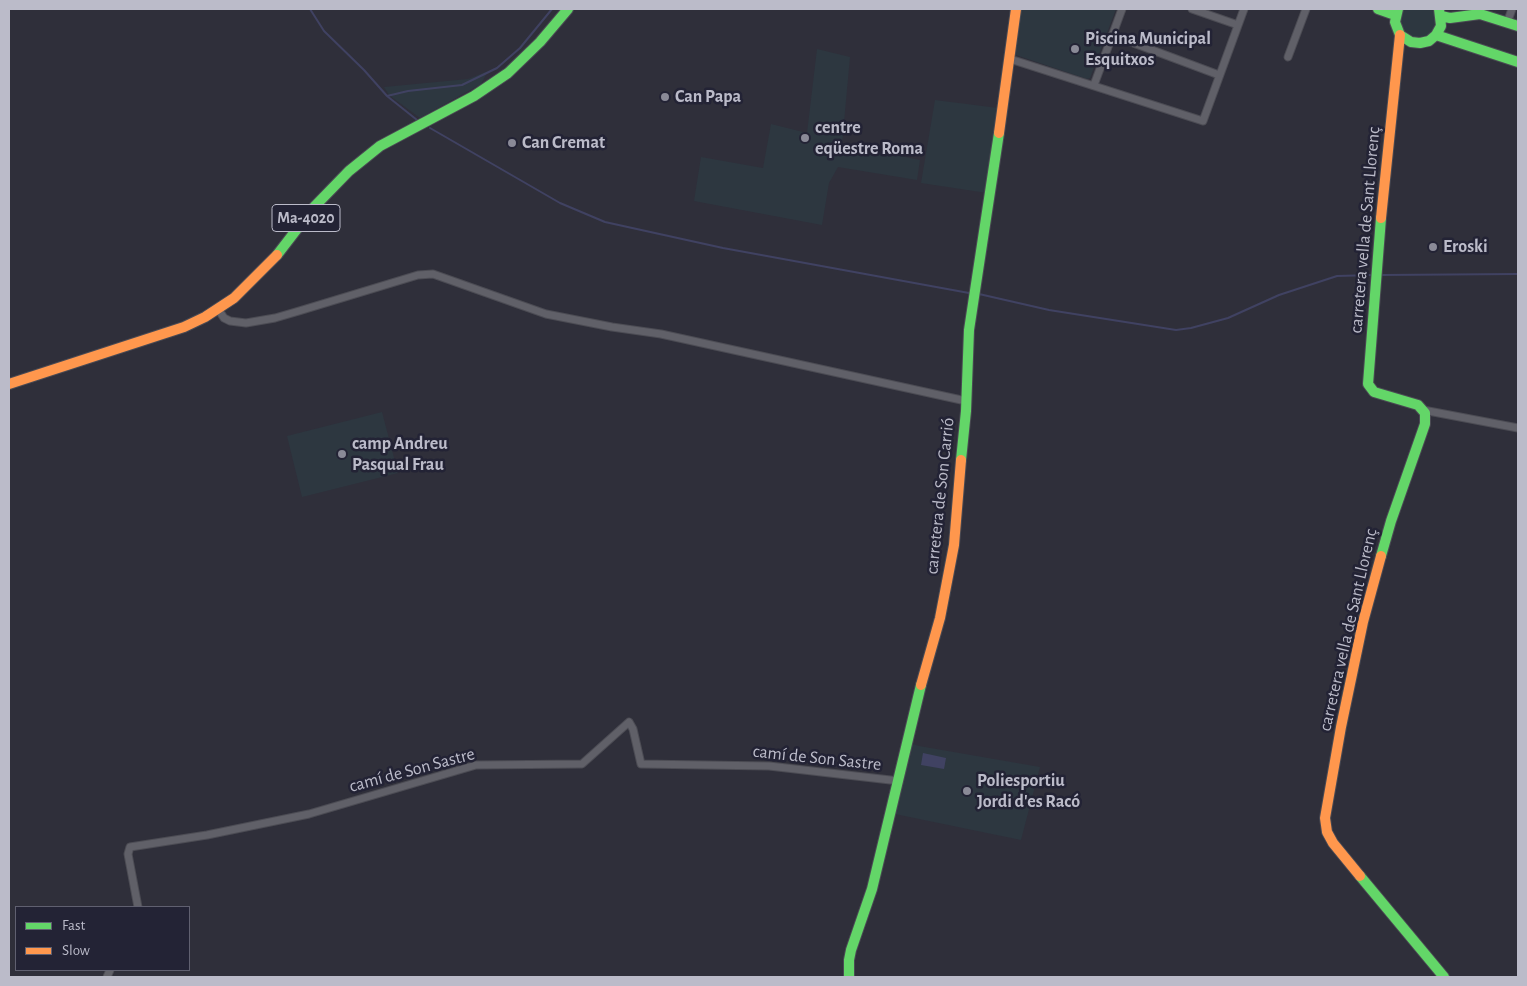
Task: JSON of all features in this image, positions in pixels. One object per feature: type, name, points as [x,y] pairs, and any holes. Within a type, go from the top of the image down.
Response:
[{"type":"street","name":"Ma-4020","points":[[9,384],[184,327],[234,298],[275,258],[314,207],[349,171],[380,146],[474,96],[508,73],[540,42],[568,9]]},
{"type":"street","name":"carretera de Son Carrió","points":[[849,977],[848,960],[872,889],[914,711],[940,618],[954,545],[966,401],[969,330],[1016,9]]},
{"type":"street","points":[[1094,85],[1122,9]]},
{"type":"street","points":[[1192,9],[1238,25]]},
{"type":"street","points":[[1010,59],[1203,121],[1244,9]]},
{"type":"street","points":[[1288,57],[1306,9]]},
{"type":"street","points":[[1378,9],[1396,12],[1395,22],[1400,35],[1412,42],[1420,43],[1429,41],[1436,35],[1441,26],[1440,12]]},
{"type":"street","points":[[1477,9],[1488,12],[1496,19]]},
{"type":"street","points":[[1507,23],[1512,9]]},
{"type":"street","points":[[1440,12],[1450,18],[1480,14],[1518,26]]},
{"type":"street","points":[[1112,35],[1219,75]]},
{"type":"street","name":"carretera vella de Sant Llorenç","points":[[1400,35],[1384,185],[1368,384],[1374,392],[1418,405],[1423,410],[1425,424],[1391,520],[1363,622],[1341,726],[1325,818],[1327,832],[1333,843],[1444,977]]},
{"type":"street","points":[[1436,35],[1518,62]]},
{"type":"street","points":[[1398,53],[1412,42]]},
{"type":"street","points":[[218,308],[224,318],[230,321],[246,323],[299,311],[418,274],[432,274],[546,314],[661,334],[966,401]]},
{"type":"street","points":[[1423,410],[1518,428]]},
{"type":"street","name":"camí de Son Sastre","points":[[138,906],[128,854],[130,847],[207,835],[309,814],[476,765],[582,764],[629,722],[633,728],[642,764],[768,766],[899,781]]},
{"type":"shaded area","points":[[1018,9],[1116,9],[1090,78],[1087,79],[1013,54]]},
{"type":"shaded area","points":[[1403,9],[1433,9],[1436,18],[1434,30],[1428,36],[1416,39],[1405,33],[1399,22]]},
{"type":"shaded area","name":"centre eqüestre Roma","points":[[817,49],[850,57],[842,144],[920,160],[917,180],[838,167],[829,183],[822,225],[694,201],[701,157],[763,168],[771,124],[807,133]]},
{"type":"shaded area","points":[[488,71],[481,84],[420,118],[389,95],[384,87],[468,79]]},
{"type":"shaded area","points":[[935,100],[998,108],[987,193],[921,183]]},
{"type":"shaded area","name":"camp Andreu Pasqual Frau","points":[[382,412],[398,473],[302,497],[287,436]]},
{"type":"shaded area","name":"Poliesportiu Jordi d'es Racó","points":[[910,743],[1040,767],[1021,840],[895,814]]},
{"type":"water","points":[[923,753],[946,758],[944,769],[921,765]]},
{"type":"waterway","points":[[310,9],[324,31],[364,70],[387,96],[408,91],[462,85],[497,68],[520,48],[552,9]]},
{"type":"waterway","points":[[387,96],[417,120]]},
{"type":"waterway","points":[[430,128],[560,203],[605,222],[723,248],[969,293]]},
{"type":"waterway","points":[[1381,275],[1518,274]]},
{"type":"waterway","points":[[979,294],[1049,310],[1176,330],[1228,318],[1279,295],[1337,276],[1373,275]]},
{"type":"traffic: fast","points":[[277,255],[314,207],[349,171],[380,146],[474,96],[508,73],[540,42],[568,9]]},
{"type":"traffic: fast","points":[[1378,9],[1395,15]]},
{"type":"traffic: fast","points":[[1398,9],[1395,22],[1400,35],[1411,42],[1420,43],[1429,41],[1436,35],[1441,26],[1439,9]]},
{"type":"traffic: fast","points":[[1441,16],[1450,18],[1480,14],[1518,26]]},
{"type":"traffic: fast","points":[[1436,35],[1518,62]]},
{"type":"traffic: fast","points":[[961,460],[966,411],[969,330],[999,133]]},
{"type":"traffic: fast","points":[[1381,218],[1368,384],[1374,392],[1418,405],[1425,413],[1425,424],[1391,521],[1381,556]]},
{"type":"traffic: fast","points":[[849,977],[851,950],[872,889],[921,685]]},
{"type":"traffic: fast","points":[[1360,876],[1444,977]]},
{"type":"traffic: slow","points":[[999,133],[1016,9]]},
{"type":"traffic: slow","points":[[1381,218],[1400,35]]},
{"type":"traffic: slow","points":[[9,384],[184,327],[205,317],[234,298],[277,255]]},
{"type":"traffic: slow","points":[[921,685],[940,618],[954,545],[961,460]]},
{"type":"traffic: slow","points":[[1360,876],[1333,843],[1327,832],[1325,818],[1341,727],[1363,622],[1381,556]]},
{"type":"place","name":"Piscina Municipal Esquitxos","points":[[1075,49]]},
{"type":"place","name":"Can Papa","points":[[665,97]]},
{"type":"place","name":"centre eqüestre Roma","points":[[805,138]]},
{"type":"place","name":"Can Cremat","points":[[512,143]]},
{"type":"place","name":"Eroski","points":[[1433,247]]},
{"type":"place","name":"camp Andreu Pasqual Frau","points":[[342,454]]},
{"type":"place","name":"Poliesportiu Jordi d'es Racó","points":[[967,791]]}]
